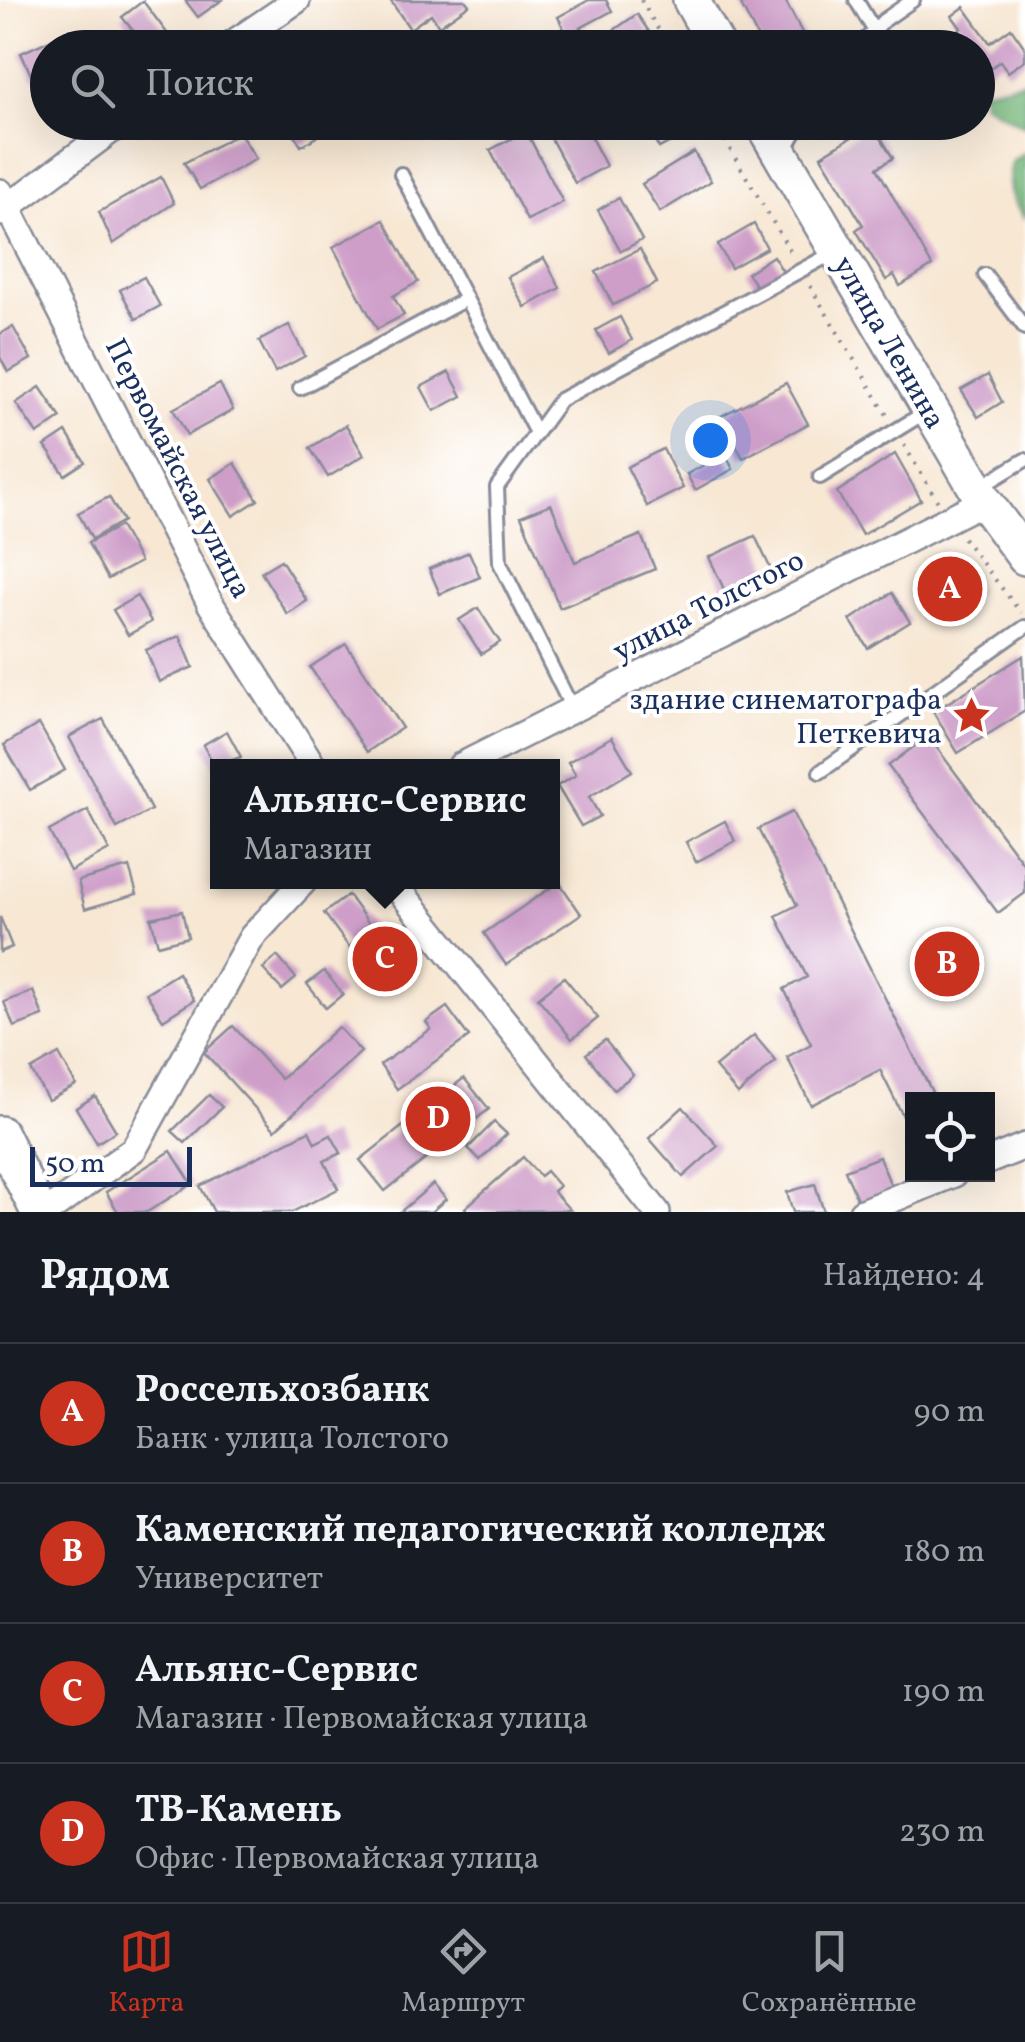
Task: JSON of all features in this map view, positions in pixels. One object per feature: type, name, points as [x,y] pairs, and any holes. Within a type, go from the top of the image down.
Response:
[{"type":"street","points":[[253,30],[297,0]]},
{"type":"street","points":[[693,1],[708,30]]},
{"type":"street","points":[[3,204],[96,140]]},
{"type":"street","name":"улица Ленина","points":[[773,140],[980,495],[1025,557]]},
{"type":"street","name":"Первомайская улица","points":[[3,204],[210,603],[309,759]]},
{"type":"street","name":"улица Толстого","points":[[475,759],[948,520],[980,495]]},
{"type":"street","points":[[47,1212],[134,1149],[252,937],[297,889]]},
{"type":"street","points":[[399,889],[658,1212]]},
{"type":"street","points":[[0,1134],[39,1212]]},
{"type":"street","points":[[995,1158],[1025,1146]]},
{"type":"street","points":[[862,1212],[935,1182]]},
{"type":"lane","points":[[856,0],[874,30],[913,0]]},
{"type":"lane","points":[[782,156],[791,140]]},
{"type":"lane","points":[[401,174],[535,431]]},
{"type":"lane","points":[[573,710],[500,562],[497,487],[560,400],[837,250]]},
{"type":"lane","points":[[985,275],[1025,328]]},
{"type":"lane","points":[[300,388],[466,299]]},
{"type":"lane","points":[[820,477],[930,409]]},
{"type":"lane","points":[[980,495],[1025,460]]},
{"type":"lane","points":[[820,772],[1025,627]]},
{"type":"path","points":[[641,0],[658,30]]},
{"type":"path","points":[[725,140],[948,520],[1025,618]]},
{"type":"green space","points":[[1025,81],[1025,126],[995,110],[995,87]]},
{"type":"green space","points":[[1025,153],[1025,218],[1013,198],[1009,178],[1012,162]]},
{"type":"building","points":[[185,0],[222,0],[198,17]]},
{"type":"building","points":[[390,0],[465,0],[469,5],[439,26],[431,14],[410,29]]},
{"type":"building","points":[[589,0],[606,0],[612,11],[576,30],[564,30],[558,17]]},
{"type":"building","points":[[750,0],[785,0],[801,30],[754,30],[741,5]]},
{"type":"building","points":[[143,1],[165,30],[132,30],[122,17]]},
{"type":"building","points":[[964,7],[981,30],[958,30],[961,28],[952,16]]},
{"type":"building","points":[[637,14],[648,30],[614,30]]},
{"type":"building","points":[[1011,28],[1025,48],[1025,60],[1008,72],[1000,61],[995,65],[995,39]]},
{"type":"building","points":[[30,49],[30,72],[21,53]]},
{"type":"building","points":[[227,140],[244,140],[256,159],[200,189],[184,163]]},
{"type":"building","points":[[509,140],[531,140],[563,202],[527,220],[490,150]]},
{"type":"building","points":[[552,140],[592,140],[606,166],[575,183]]},
{"type":"building","points":[[655,140],[674,140],[659,148]]},
{"type":"building","points":[[847,140],[882,140],[893,158],[877,168],[932,266],[900,286],[894,275],[886,280],[856,230],[863,225],[821,156]]},
{"type":"building","points":[[694,152],[711,181],[660,212],[642,184]]},
{"type":"building","points":[[161,177],[174,203],[113,244],[99,212]]},
{"type":"building","points":[[619,198],[642,240],[621,251],[598,210]]},
{"type":"building","points":[[384,220],[418,282],[393,296],[404,315],[377,329],[333,247]]},
{"type":"building","points":[[754,224],[767,248],[731,268],[718,245]]},
{"type":"building","points":[[640,249],[657,283],[613,305],[596,272]]},
{"type":"building","points":[[773,256],[784,273],[758,289],[747,273]]},
{"type":"building","points":[[544,258],[560,288],[525,307],[508,277]]},
{"type":"building","points":[[144,277],[160,306],[136,319],[120,290]]},
{"type":"building","points":[[620,317],[632,340],[609,353],[596,330]]},
{"type":"building","points":[[289,325],[305,356],[275,372],[259,341]]},
{"type":"building","points":[[13,327],[31,359],[8,372],[0,357],[0,334]]},
{"type":"building","points":[[449,372],[462,396],[434,411],[421,387]]},
{"type":"building","points":[[988,375],[1002,402],[978,417],[961,390]]},
{"type":"building","points":[[786,383],[808,424],[743,458],[721,416]]},
{"type":"building","points":[[220,384],[233,410],[187,435],[173,409]]},
{"type":"building","points":[[40,387],[61,418],[37,434],[16,403]]},
{"type":"building","points":[[346,425],[364,455],[328,477],[310,448]]},
{"type":"building","points":[[66,432],[85,462],[65,475],[45,446]]},
{"type":"building","points":[[663,449],[683,488],[647,506],[627,467]]},
{"type":"building","points":[[725,454],[733,469],[695,490],[687,474]]},
{"type":"building","points":[[895,454],[921,500],[862,535],[837,492]]},
{"type":"building","points":[[235,463],[258,500],[233,516],[210,479]]},
{"type":"building","points":[[109,497],[123,521],[92,539],[78,513]]},
{"type":"building","points":[[551,504],[575,562],[641,535],[655,569],[560,608],[521,516]]},
{"type":"building","points":[[120,526],[140,562],[108,579],[88,543]]},
{"type":"building","points":[[755,536],[775,578],[729,600],[709,557]]},
{"type":"building","points":[[469,552],[480,577],[440,594],[429,569]]},
{"type":"building","points":[[958,557],[978,591],[945,610],[925,576]]},
{"type":"building","points":[[281,560],[307,601],[287,614],[261,572]]},
{"type":"building","points":[[892,593],[910,622],[868,648],[850,620]]},
{"type":"building","points":[[137,596],[151,622],[128,635],[113,610]]},
{"type":"building","points":[[478,608],[500,642],[481,654],[459,620]]},
{"type":"building","points":[[180,636],[193,667],[159,682],[146,650]]},
{"type":"building","points":[[346,644],[402,728],[367,752],[310,667]]},
{"type":"building","points":[[1023,656],[1025,711],[958,753],[933,712]]},
{"type":"building","points":[[103,719],[151,810],[117,828],[69,737]]},
{"type":"building","points":[[39,724],[65,770],[30,790],[4,745]]},
{"type":"building","points":[[227,731],[241,757],[211,759],[203,745]]},
{"type":"building","points":[[928,736],[1025,866],[1025,893],[998,913],[888,766]]},
{"type":"building","points":[[612,737],[632,771],[589,797],[600,816],[581,826],[560,791],[560,784],[576,775],[568,762]]},
{"type":"building","points":[[88,810],[109,850],[70,871],[49,831]]},
{"type":"building","points":[[792,812],[932,1092],[905,1092],[905,1120],[880,1070],[811,1105],[787,1057],[811,1044],[784,989],[807,977],[776,916],[797,905],[758,829]]},
{"type":"building","points":[[725,821],[735,841],[696,862],[686,842]]},
{"type":"building","points":[[129,867],[137,894],[85,909],[78,881]]},
{"type":"building","points":[[560,883],[581,914],[506,965],[484,933],[549,889],[560,889]]},
{"type":"building","points":[[348,895],[373,929],[349,947],[324,913]]},
{"type":"building","points":[[182,911],[188,937],[158,945],[151,918]]},
{"type":"building","points":[[0,917],[12,947],[0,952]]},
{"type":"building","points":[[385,928],[412,968],[380,990],[353,949]]},
{"type":"building","points":[[277,956],[296,978],[282,990],[263,969]]},
{"type":"building","points":[[324,971],[343,994],[326,1008],[307,984]]},
{"type":"building","points":[[178,973],[194,1000],[163,1020],[146,993]]},
{"type":"building","points":[[564,977],[598,1018],[572,1039],[538,998]]},
{"type":"building","points":[[33,991],[43,1016],[14,1027],[4,1002]]},
{"type":"building","points":[[447,1007],[469,1037],[397,1089],[380,1065],[431,1029],[426,1022]]},
{"type":"building","points":[[233,1026],[281,1079],[338,1027],[361,1052],[275,1130],[204,1052]]},
{"type":"building","points":[[754,1035],[776,1061],[738,1094],[715,1067]]},
{"type":"building","points":[[605,1040],[633,1075],[614,1090],[586,1054]]},
{"type":"building","points":[[59,1054],[76,1085],[48,1100],[31,1070]]},
{"type":"building","points":[[464,1078],[489,1109],[385,1191],[360,1160]]},
{"type":"building","points":[[209,1095],[222,1107],[185,1143],[172,1131]]},
{"type":"building","points":[[95,1096],[116,1131],[97,1143],[76,1108]]},
{"type":"building","points":[[683,1107],[718,1146],[683,1177],[649,1138]]},
{"type":"building","points":[[494,1122],[507,1134],[480,1160],[468,1148]]},
{"type":"building","points":[[309,1131],[315,1143],[331,1135],[341,1153],[324,1161],[338,1189],[292,1212],[214,1212],[200,1186]]},
{"type":"building","points":[[171,1151],[192,1184],[147,1212],[118,1212],[106,1192]]},
{"type":"building","points":[[523,1157],[540,1176],[546,1171],[559,1186],[553,1191],[570,1210],[468,1212],[465,1208]]},
{"type":"building","points":[[879,1157],[893,1190],[859,1204],[845,1170]]},
{"type":"building","points":[[433,1184],[446,1199],[431,1212],[400,1212]]},
{"type":"building","points":[[815,1184],[824,1212],[793,1212],[787,1192]]},
{"type":"place","name":"Россельхозбанк","points":[[950,589]]},
{"type":"place","name":"здание синематографа Петкевича","points":[[972,716]]},
{"type":"place","name":"Альянс-Сервис","points":[[385,959]]},
{"type":"place","name":"Каменский педагогический колледж","points":[[947,964]]},
{"type":"place","name":"ТВ-Камень","points":[[438,1119]]}]
